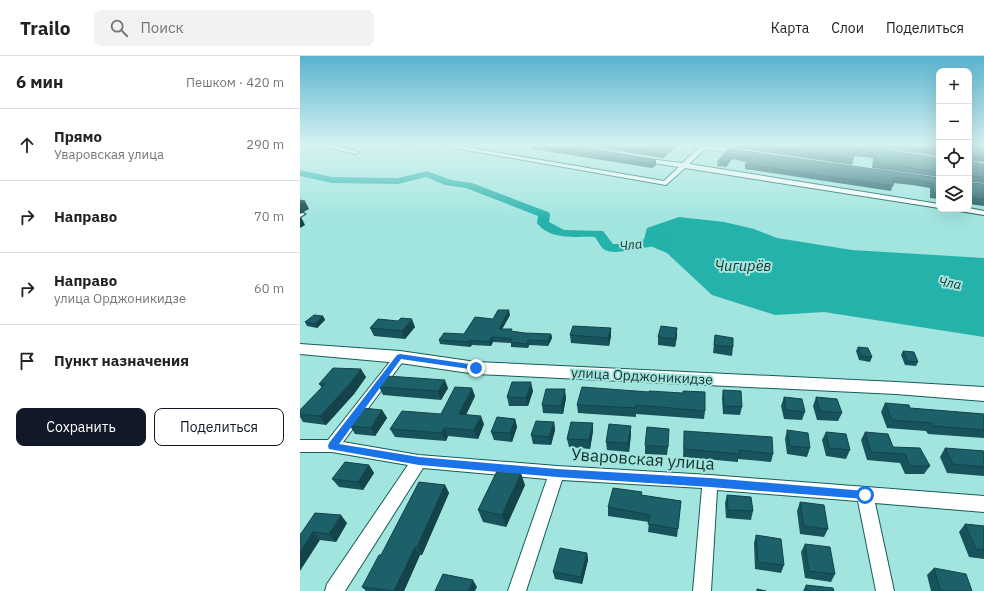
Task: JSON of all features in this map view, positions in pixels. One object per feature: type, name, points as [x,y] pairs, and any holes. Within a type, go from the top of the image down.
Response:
[{"type":"street","points":[[589,170],[666,183],[679,170]]},
{"type":"street","points":[[715,170],[936,206]]},
{"type":"street","points":[[972,211],[984,213]]},
{"type":"street","name":"улица Орджоникидзе","points":[[300,350],[400,356],[476,368],[896,388],[984,394]]},
{"type":"street","points":[[332,446],[400,356]]},
{"type":"street","name":"Уваровская улица","points":[[300,446],[332,446],[419,461],[557,473],[710,482],[984,504]]},
{"type":"street","points":[[334,591],[419,461]]},
{"type":"street","points":[[517,591],[557,473]]},
{"type":"street","points":[[702,591],[710,482]]},
{"type":"street","points":[[865,495],[885,591]]},
{"type":"water","name":"Чигирёв","points":[[679,217],[724,222],[754,229],[777,238],[852,250],[984,258],[984,337],[824,312],[775,315],[712,295],[667,253],[643,243],[647,228]]},
{"type":"building","points":[[785,170],[881,170],[936,178],[936,192],[933,192],[932,183],[894,177],[893,186]]},
{"type":"building","points":[[972,170],[984,170],[984,178],[972,176]]},
{"type":"building","points":[[972,183],[984,184],[984,200],[972,198]]},
{"type":"building","points":[[498,310],[509,310],[499,329],[512,329],[511,331],[525,333],[551,334],[548,341],[528,340],[527,344],[510,342],[512,339],[492,337],[489,342],[470,340],[469,342],[439,340],[444,333],[464,334],[475,317],[493,319]]},
{"type":"building","points":[[314,315],[323,316],[315,324],[305,322]]},
{"type":"building","points":[[401,318],[412,319],[402,331],[370,328],[378,319],[398,321]]},
{"type":"building","points":[[573,326],[611,328],[608,338],[570,335]]},
{"type":"building","points":[[661,326],[677,328],[675,339],[658,337]]},
{"type":"building","points":[[715,335],[733,338],[733,347],[714,345]]},
{"type":"building","points":[[858,347],[868,348],[872,357],[861,356]]},
{"type":"building","points":[[903,351],[914,352],[918,362],[907,361]]},
{"type":"building","points":[[333,368],[361,369],[349,385],[320,416],[300,414],[300,410],[325,384],[319,384]]},
{"type":"building","points":[[387,376],[445,380],[438,391],[379,387]]},
{"type":"building","points":[[512,382],[531,382],[526,398],[507,397]]},
{"type":"building","points":[[455,387],[472,388],[459,414],[481,416],[474,430],[444,428],[442,433],[390,429],[402,411],[441,414]]},
{"type":"building","points":[[582,387],[649,392],[705,392],[705,411],[636,405],[636,408],[577,405]]},
{"type":"building","points":[[546,389],[565,389],[561,406],[542,405]]},
{"type":"building","points":[[723,390],[741,391],[742,407],[724,406]]},
{"type":"building","points":[[784,397],[802,399],[805,412],[786,410]]},
{"type":"building","points":[[816,397],[837,399],[842,413],[820,411]]},
{"type":"building","points":[[885,403],[909,405],[910,408],[984,414],[984,430],[933,426],[932,423],[892,420]]},
{"type":"building","points":[[363,408],[382,410],[371,428],[350,426]]},
{"type":"building","points":[[497,417],[515,419],[510,433],[491,432]]},
{"type":"building","points":[[536,421],[554,422],[549,437],[531,435]]},
{"type":"building","points":[[571,422],[593,423],[589,440],[567,439]]},
{"type":"building","points":[[609,424],[631,426],[628,443],[606,442]]},
{"type":"building","points":[[647,427],[669,429],[668,447],[645,445]]},
{"type":"building","points":[[787,430],[808,433],[810,448],[790,446]]},
{"type":"building","points":[[684,431],[772,437],[773,454],[739,450],[740,454],[684,449]]},
{"type":"building","points":[[826,432],[846,434],[850,450],[829,448]]},
{"type":"building","points":[[865,432],[888,434],[893,447],[920,448],[930,466],[910,466],[905,454],[871,452]]},
{"type":"building","points":[[945,448],[984,451],[984,467],[953,464]]},
{"type":"building","points":[[345,462],[369,465],[358,482],[332,479]]},
{"type":"building","points":[[498,469],[521,473],[502,515],[478,510]]},
{"type":"building","points":[[419,482],[445,485],[417,547],[415,547],[394,591],[362,587],[379,555],[381,555]]},
{"type":"building","points":[[613,488],[642,492],[641,495],[681,501],[678,529],[648,524],[650,515],[608,507]]},
{"type":"building","points":[[727,495],[751,497],[753,511],[728,510]]},
{"type":"building","points":[[800,502],[824,505],[828,529],[804,526]]},
{"type":"building","points":[[315,513],[341,515],[329,534],[313,532],[300,552],[300,535]]},
{"type":"building","points":[[965,524],[984,526],[984,550],[976,549]]},
{"type":"building","points":[[756,535],[781,539],[784,565],[758,562]]},
{"type":"building","points":[[805,544],[830,547],[835,574],[809,571]]},
{"type":"building","points":[[560,548],[587,553],[581,577],[553,572]]},
{"type":"building","points":[[934,568],[966,574],[972,591],[940,590]]},
{"type":"building","points":[[443,574],[473,580],[468,591],[435,591]]},
{"type":"building","points":[[806,585],[833,588],[834,591],[807,591]]},
{"type":"waterway","name":"Чла","points":[[300,173],[332,180],[398,181],[427,174],[449,183],[468,185],[544,214],[543,223],[557,231],[570,234],[599,234],[609,247],[618,248],[664,240]]},
{"type":"route","points":[[476,368],[400,356],[332,446],[419,461],[557,473],[710,482],[865,495]]}]
